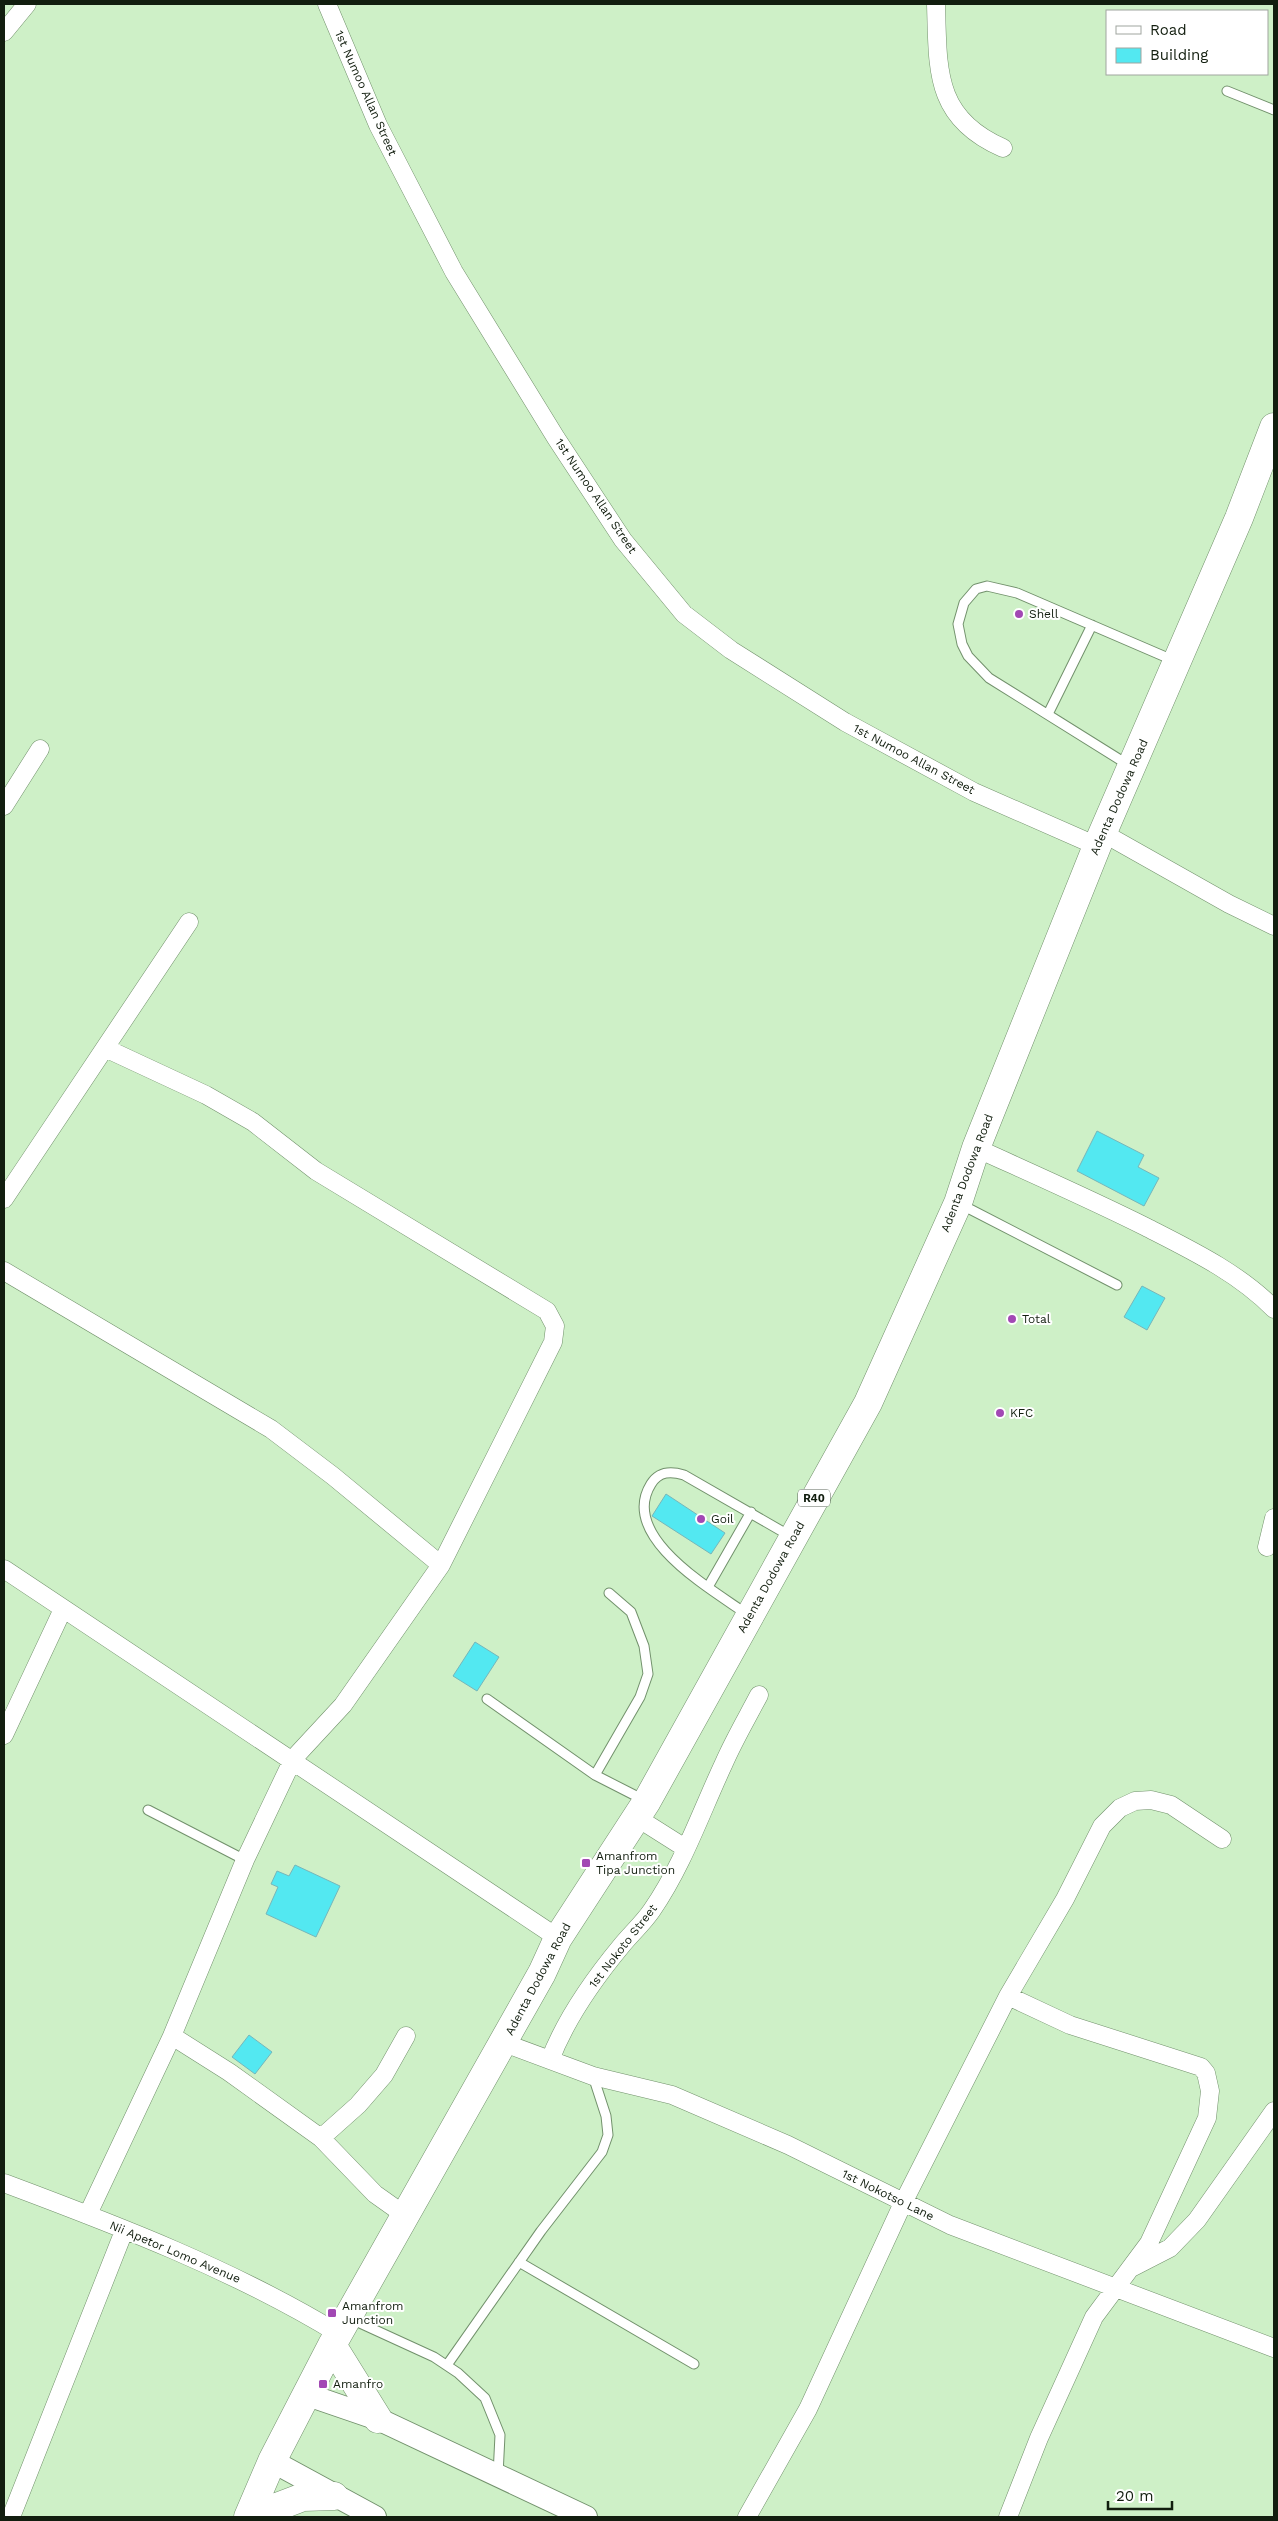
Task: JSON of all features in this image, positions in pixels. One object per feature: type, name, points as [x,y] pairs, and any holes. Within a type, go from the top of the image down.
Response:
[{"type":"main road","name":"Adenta Dodowa Road","points":[[250,2517],[272,2461],[340,2332],[504,2043],[542,1974],[558,1938],[642,1809],[868,1403],[958,1203],[976,1148],[1100,839],[1239,518],[1274,427]]},
{"type":"main road","points":[[340,2332],[378,2419]]},
{"type":"main road","points":[[250,2517],[303,2497],[334,2496]]},
{"type":"street","points":[[4,32],[27,4]]},
{"type":"street","name":"1st Numoo Allan Street","points":[[327,4],[378,125],[454,272],[556,438],[623,540],[684,614],[731,650],[845,722],[974,792],[1100,839],[1274,926]]},
{"type":"street","points":[[936,4],[937,56],[942,86],[954,110],[966,127],[983,140],[1004,148]]},
{"type":"street","points":[[4,806],[40,749]]},
{"type":"street","points":[[4,1199],[189,922]]},
{"type":"street","points":[[88,2214],[172,2036],[245,1860],[293,1759],[343,1705],[441,1565],[553,1342],[555,1326],[547,1311],[316,1171],[253,1122],[206,1095],[105,1048]]},
{"type":"street","points":[[976,1148],[1078,1193],[1201,1256],[1235,1278],[1274,1309]]},
{"type":"street","points":[[4,1271],[271,1429],[333,1476],[441,1565]]},
{"type":"street","points":[[1267,1547],[1274,1518]]},
{"type":"street","points":[[4,1570],[62,1610],[293,1759],[558,1938]]},
{"type":"street","points":[[4,1734],[62,1610]]},
{"type":"street","name":"1st Nokoto Street","points":[[550,2060],[561,2032],[599,1974],[652,1910],[686,1848],[706,1807],[724,1763],[759,1695]]},
{"type":"street","points":[[747,2517],[808,2410],[904,2203],[1008,1996],[1065,1899],[1102,1826],[1120,1808],[1135,1801],[1152,1800],[1171,1805],[1222,1840]]},
{"type":"street","points":[[642,1809],[686,1848]]},
{"type":"street","points":[[1008,1996],[1070,2025],[1201,2067],[1206,2073],[1210,2091],[1207,2118],[1149,2243],[1094,2317],[1039,2438],[1008,2517]]},
{"type":"street","points":[[172,2036],[229,2072],[321,2138],[375,2194],[406,2216]]},
{"type":"street","points":[[321,2138],[358,2105],[384,2075],[406,2036]]},
{"type":"street","name":"1st Nokotso Lane","points":[[504,2043],[593,2076],[672,2095],[788,2145],[950,2225],[1274,2348]]},
{"type":"street","points":[[1133,2267],[1170,2248],[1197,2220],[1274,2111]]},
{"type":"street","name":"Nii Apetor Lomo Avenue","points":[[4,2183],[88,2214],[242,2280],[340,2332]]},
{"type":"street","points":[[11,2517],[124,2231]]},
{"type":"street","points":[[308,2395],[378,2419],[586,2517]]},
{"type":"street","points":[[272,2461],[375,2517]]},
{"type":"lane","points":[[1227,91],[1274,110]]},
{"type":"lane","points":[[1132,767],[989,678],[968,656],[962,644],[958,624],[964,603],[976,589],[987,586],[1017,594],[1177,662]]},
{"type":"lane","points":[[1048,714],[1092,625]]},
{"type":"lane","points":[[958,1203],[1117,1285]]},
{"type":"lane","points":[[750,1617],[660,1547],[649,1527],[643,1505],[650,1485],[658,1475],[672,1471],[684,1475],[793,1537]]},
{"type":"lane","points":[[708,1586],[751,1512]]},
{"type":"lane","points":[[595,1774],[640,1697],[648,1674],[644,1646],[631,1612],[609,1593]]},
{"type":"lane","points":[[486,1699],[595,1774],[642,1809]]},
{"type":"lane","points":[[148,1810],[245,1860]]},
{"type":"lane","points":[[447,2365],[519,2262],[602,2152],[608,2135],[606,2116],[593,2076]]},
{"type":"lane","points":[[519,2262],[694,2364]]},
{"type":"lane","points":[[340,2332],[447,2365],[486,2398],[500,2435],[498,2476]]},
{"type":"building","points":[[1097,1131],[1144,1155],[1138,1167],[1159,1178],[1144,1206],[1077,1171]]},
{"type":"building","points":[[1142,1286],[1165,1298],[1147,1330],[1124,1317]]},
{"type":"building","points":[[666,1494],[725,1533],[711,1554],[652,1516]]},
{"type":"building","points":[[475,1642],[499,1657],[477,1691],[453,1676]]},
{"type":"building","points":[[295,1865],[340,1886],[316,1937],[266,1914],[278,1887],[271,1884],[277,1871],[289,1876]]},
{"type":"building","points":[[249,2035],[272,2052],[255,2074],[232,2057]]},
{"type":"place","name":"Shell","points":[[1019,614]]},
{"type":"place","name":"Total","points":[[1012,1319]]},
{"type":"place","name":"KFC","points":[[1000,1413]]},
{"type":"place","name":"Goil","points":[[701,1519]]},
{"type":"place","name":"Amanfrom Tipa Junction","points":[[586,1863]]},
{"type":"place","name":"Amanfrom Junction","points":[[332,2313]]},
{"type":"place","name":"Amanfro","points":[[323,2384]]}]
